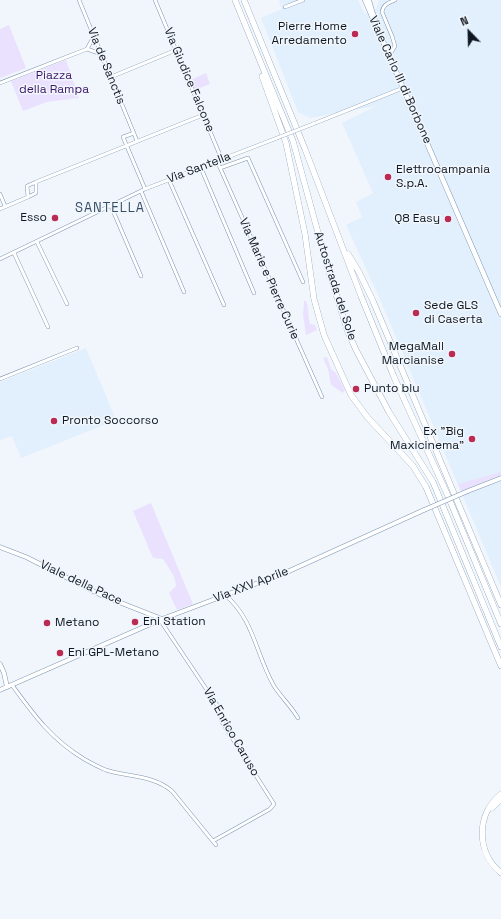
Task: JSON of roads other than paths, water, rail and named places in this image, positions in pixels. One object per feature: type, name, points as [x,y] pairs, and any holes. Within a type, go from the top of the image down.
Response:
[{"type":"highway","name":"Autostrada del Sole","points":[[235,0],[293,141],[326,262],[348,332],[389,412],[433,482],[501,647]]},
{"type":"highway","name":"Autostrada del Sole","points":[[244,0],[305,149],[361,296],[394,377],[448,496],[501,624]]},
{"type":"highway","points":[[258,56],[267,90],[286,143],[305,234],[314,299],[324,335],[351,395],[368,418],[413,466],[426,487],[501,666]]},
{"type":"highway","points":[[341,242],[359,272],[373,301],[501,605]]},
{"type":"highway","points":[[501,794],[490,804],[482,826],[485,851],[488,858],[501,872]]},
{"type":"highway","points":[[501,799],[492,808],[487,819],[485,829],[488,850],[501,869]]},
{"type":"main road","name":"Viale Carlo III di Borbone","points":[[365,0],[501,314]]},
{"type":"street","name":"Via de Sanctis","points":[[79,0],[137,141]]},
{"type":"street","name":"Via Giudice Falcone","points":[[155,0],[222,160]]},
{"type":"street","points":[[285,7],[303,0]]},
{"type":"street","points":[[369,0],[373,11],[375,24]]},
{"type":"street","points":[[389,56],[395,46],[382,12],[385,5],[395,0]]},
{"type":"street","points":[[87,50],[94,36]]},
{"type":"street","points":[[0,83],[87,50],[101,54]]},
{"type":"street","points":[[111,77],[176,50]]},
{"type":"street","name":"Via Santella","points":[[0,259],[143,190],[403,88]]},
{"type":"street","points":[[28,197],[27,186],[204,115]]},
{"type":"street","points":[[134,133],[124,137],[143,190],[184,292]]},
{"type":"street","points":[[220,168],[248,158],[303,282]]},
{"type":"street","name":"Via Marie e Pierre Curie","points":[[217,161],[322,396]]},
{"type":"street","points":[[201,168],[254,293]]},
{"type":"street","points":[[169,180],[224,305]]},
{"type":"street","points":[[0,209],[36,193],[36,182]]},
{"type":"street","points":[[0,194],[5,206]]},
{"type":"street","points":[[111,206],[141,276]]},
{"type":"street","points":[[37,242],[67,304]]},
{"type":"street","points":[[14,252],[48,327]]},
{"type":"street","points":[[0,379],[77,348]]},
{"type":"street","name":"Via XXV Aprile","points":[[0,690],[161,619],[287,572],[424,510],[501,478]]},
{"type":"street","name":"Viale della Pace","points":[[0,547],[26,557],[101,595],[161,619]]},
{"type":"street","points":[[225,595],[234,603],[245,618],[275,687],[293,709],[298,718]]},
{"type":"street","name":"Via Enrico Caruso","points":[[161,619],[219,708],[222,722],[274,804],[270,809],[213,841]]},
{"type":"street","points":[[0,664],[4,673],[7,687]]},
{"type":"street","points":[[12,685],[43,726],[70,749],[99,767],[153,780],[167,786],[172,790],[216,846]]},
{"type":"place","name":"Pierre Home Arredamento","points":[[355,34]]},
{"type":"place","name":"Elettrocampania S.p.A.","points":[[388,177]]},
{"type":"place","name":"Esso","points":[[55,218]]},
{"type":"place","name":"Q8 Easy","points":[[448,219]]},
{"type":"place","name":"Sede GLS di Caserta","points":[[416,313]]},
{"type":"place","name":"MegaMall Marcianise","points":[[452,354]]},
{"type":"place","name":"Punto blu","points":[[356,389]]},
{"type":"place","name":"Pronto Soccorso","points":[[54,421]]},
{"type":"place","name":"Ex \"Big Maxicinema\"","points":[[472,439]]},
{"type":"place","name":"Eni Station","points":[[135,622]]},
{"type":"place","name":"Metano","points":[[47,623]]},
{"type":"place","name":"Eni GPL-Metano","points":[[60,653]]},
{"type":"district","name":"SANTELLA","points":[[110,208]]},
{"type":"park label","name":"Piazza della Rampa","points":[[54,83]]}]
